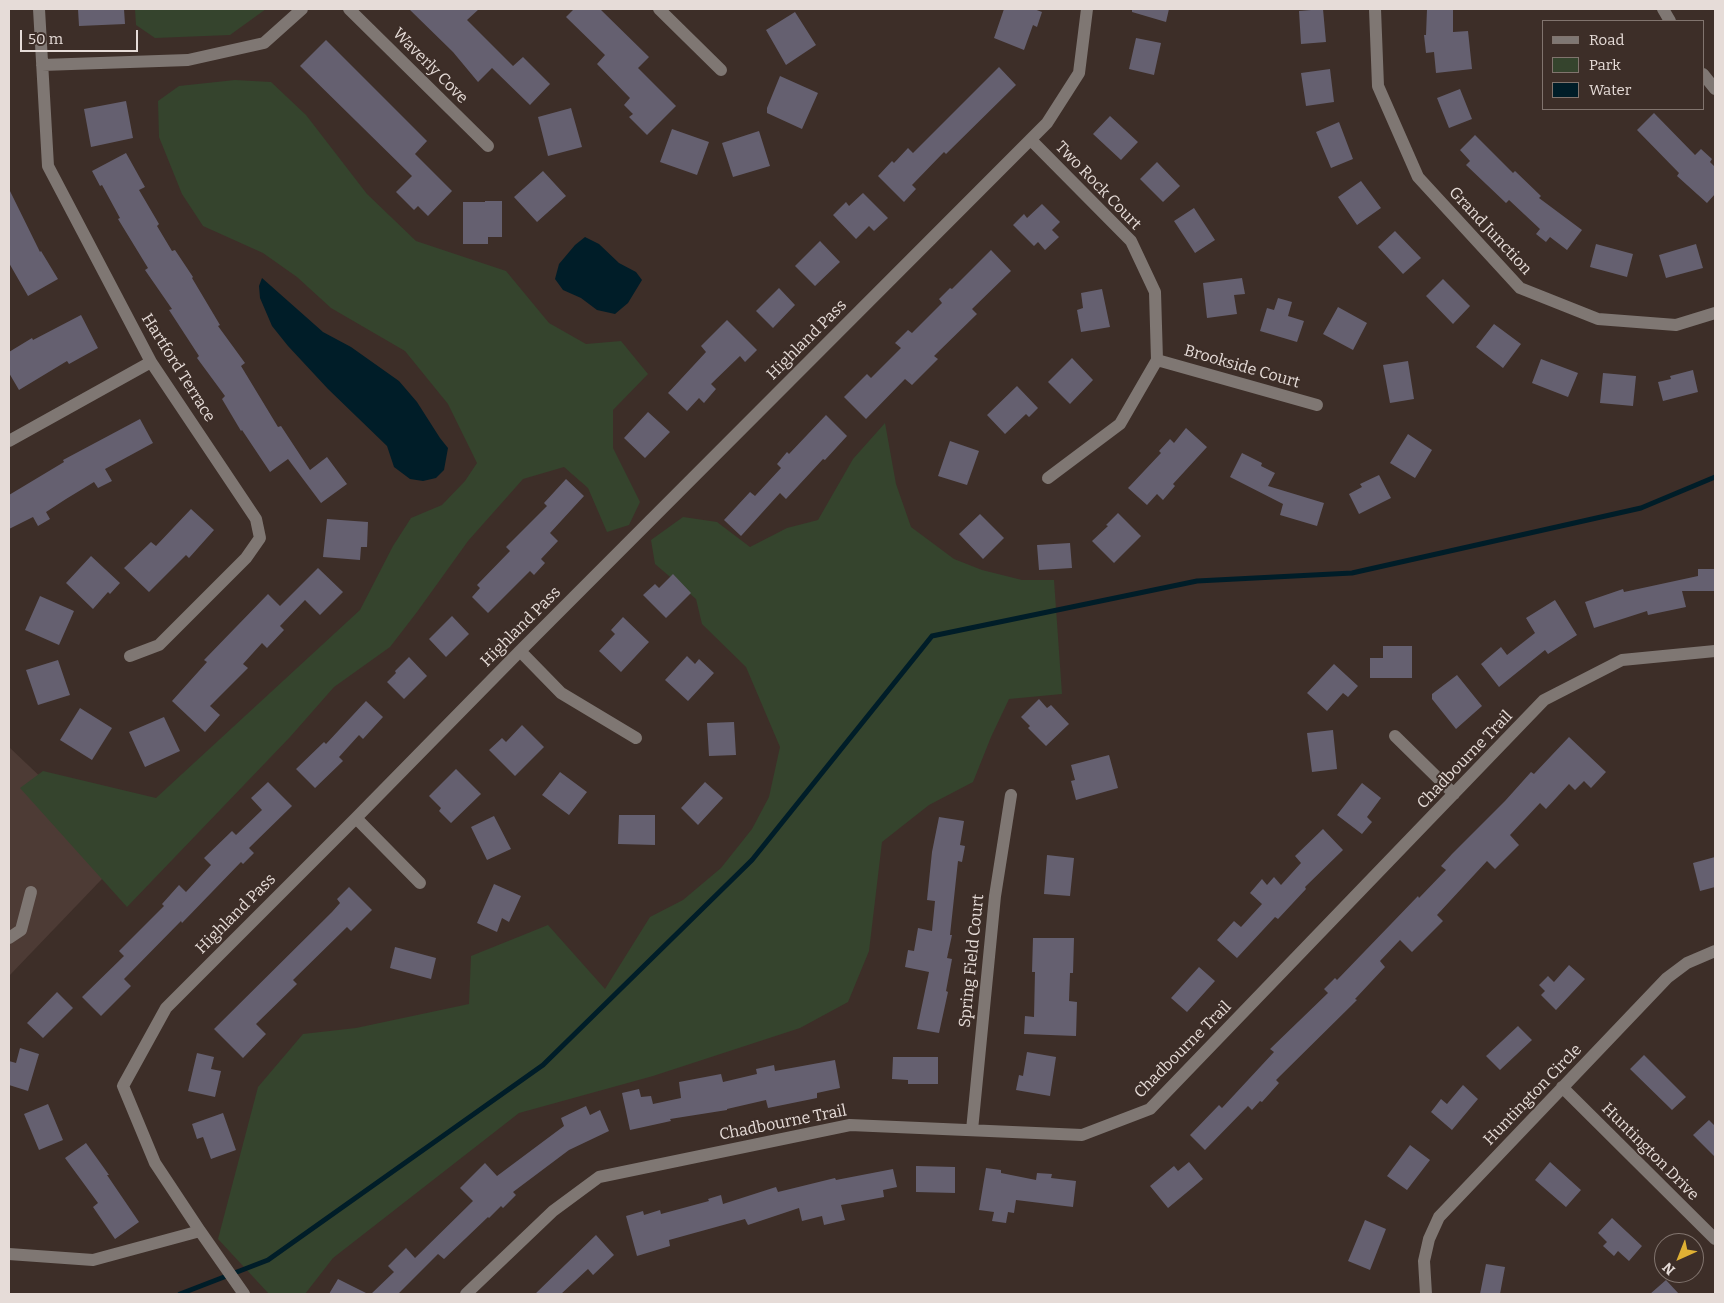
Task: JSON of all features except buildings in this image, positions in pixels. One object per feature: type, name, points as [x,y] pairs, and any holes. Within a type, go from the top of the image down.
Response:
[{"type":"street","name":"Hartford Terrace","points":[[39,9],[48,166],[151,362],[256,520],[260,538],[246,558],[159,645],[130,656]]},
{"type":"street","points":[[42,65],[188,60],[264,43],[302,9]]},
{"type":"street","name":"Waverly Cove","points":[[349,9],[488,146]]},
{"type":"street","points":[[659,9],[721,70]]},
{"type":"street","name":"Highland Pass","points":[[244,1294],[156,1163],[123,1086],[166,1008],[1047,123],[1079,73],[1087,9]]},
{"type":"street","name":"Grand Junction","points":[[1375,9],[1378,86],[1418,177],[1520,288],[1598,319],[1676,325],[1715,313]]},
{"type":"street","points":[[1663,9],[1669,20]]},
{"type":"street","points":[[1704,75],[1715,89]]},
{"type":"street","name":"Two Rock Court","points":[[1031,140],[1131,242],[1155,292],[1157,360]]},
{"type":"street","points":[[1048,478],[1120,424],[1157,360]]},
{"type":"street","name":"Brookside Court","points":[[1157,360],[1317,405]]},
{"type":"street","points":[[9,441],[151,362]]},
{"type":"street","points":[[520,651],[562,692],[636,738]]},
{"type":"street","name":"Chadbourne Trail","points":[[466,1294],[554,1212],[599,1177],[850,1125],[1082,1135],[1150,1109],[1544,700],[1622,660],[1715,651]]},
{"type":"street","points":[[1395,736],[1454,794]]},
{"type":"street","name":"Spring Field Court","points":[[972,1130],[995,896],[1011,795]]},
{"type":"street","points":[[356,818],[420,883]]},
{"type":"street","points":[[9,938],[21,930],[31,892]]},
{"type":"street","name":"Huntington Circle","points":[[1426,1294],[1424,1261],[1430,1239],[1440,1217],[1667,978],[1687,963],[1715,951]]},
{"type":"street","name":"Huntington Drive","points":[[1562,1087],[1715,1239]]},
{"type":"street","points":[[9,1254],[93,1260],[200,1231]]},
{"type":"shaded area","points":[[9,747],[124,856],[9,976]]},
{"type":"green space","points":[[135,9],[266,9],[230,35],[155,38],[136,25]]},
{"type":"green space","points":[[235,80],[271,82],[306,115],[367,194],[416,241],[506,271],[549,323],[586,344],[621,341],[648,374],[613,410],[613,448],[640,502],[629,525],[607,532],[588,488],[564,467],[523,479],[468,541],[390,647],[334,687],[290,737],[127,907],[20,788],[43,771],[156,798],[360,610],[393,546],[411,518],[442,505],[465,481],[477,463],[448,404],[405,351],[331,308],[297,277],[263,253],[203,226],[182,194],[159,137],[158,101],[179,86]]},
{"type":"green space","points":[[885,423],[896,484],[911,527],[954,559],[982,570],[1022,580],[1054,580],[1062,694],[1009,699],[973,782],[929,805],[882,842],[869,951],[848,1002],[800,1028],[653,1076],[519,1113],[333,1258],[305,1294],[269,1294],[218,1239],[258,1087],[303,1034],[356,1028],[469,1004],[471,956],[548,925],[605,989],[650,917],[683,900],[721,868],[752,829],[769,797],[780,747],[746,667],[702,624],[696,599],[655,564],[651,540],[683,517],[717,522],[750,547],[787,528],[818,520],[853,459]]},
{"type":"water","points":[[585,237],[599,244],[619,263],[636,272],[642,280],[628,303],[615,314],[597,310],[581,298],[563,290],[555,279],[559,264],[575,245]]},
{"type":"water","points":[[262,278],[323,332],[351,347],[399,381],[417,402],[448,448],[444,470],[436,478],[423,481],[410,479],[394,467],[387,446],[328,389],[288,346],[272,326],[260,298],[259,286]]},
{"type":"waterway","points":[[180,1294],[268,1260],[543,1065],[752,860],[932,636],[1197,581],[1352,573],[1641,508],[1715,477]]}]
